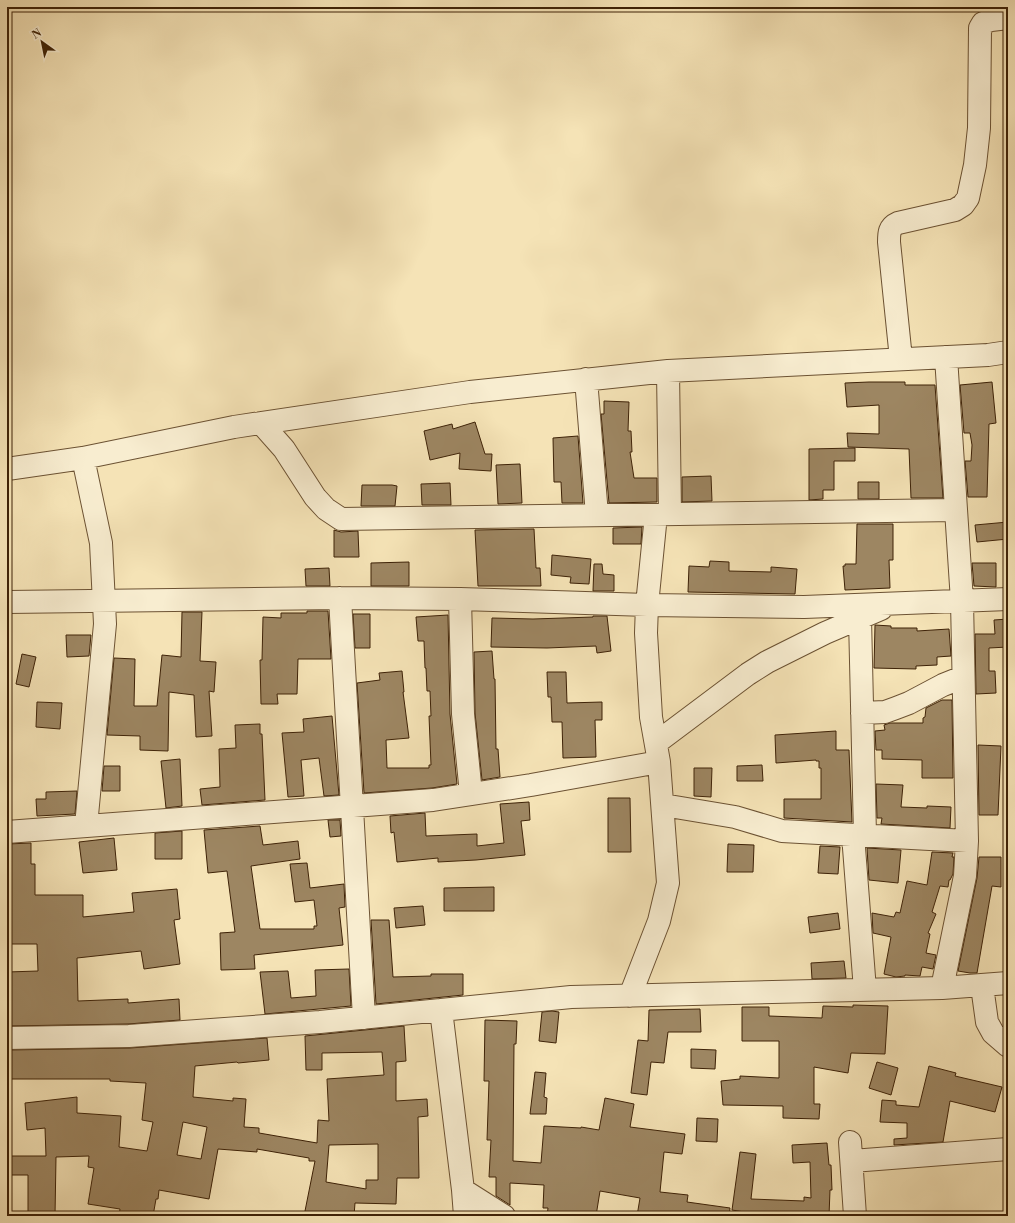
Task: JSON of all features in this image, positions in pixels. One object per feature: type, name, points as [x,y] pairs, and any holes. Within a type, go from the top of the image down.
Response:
[{"type":"street","points":[[901,359],[889,231],[892,226],[898,223],[955,210],[963,205],[968,198],[975,165],[979,128],[980,28],[983,23],[991,20],[1008,18]]},
{"type":"street","points":[[7,469],[83,458],[234,427],[470,392],[668,371],[988,355],[1008,352]]},
{"type":"street","points":[[942,988],[965,876],[967,841],[962,601],[946,357]]},
{"type":"street","points":[[630,996],[659,921],[668,884],[663,805],[657,752],[651,717],[646,633],[647,605],[663,514],[668,371]]},
{"type":"street","points":[[586,379],[597,515]]},
{"type":"street","points":[[261,423],[284,449],[315,497],[326,509],[341,519],[956,510]]},
{"type":"street","points":[[83,458],[101,543],[105,624],[86,826]]},
{"type":"street","points":[[340,598],[364,1018]]},
{"type":"street","points":[[7,602],[340,598],[460,599],[804,608],[1008,599]]},
{"type":"street","points":[[460,599],[462,714],[472,794]]},
{"type":"street","points":[[7,832],[434,800],[531,785],[657,752],[748,674],[766,662],[826,633],[893,604]]},
{"type":"street","points":[[860,618],[862,712],[859,835],[865,990]]},
{"type":"street","points":[[862,712],[885,712],[909,703],[943,684],[963,677]]},
{"type":"street","points":[[663,805],[735,817],[782,830],[967,841]]},
{"type":"street","points":[[7,1038],[129,1036],[364,1018],[571,997],[942,988],[1008,984]]},
{"type":"street","points":[[982,986],[987,1022],[993,1033],[1008,1046]]},
{"type":"street","points":[[441,1010],[465,1216]]},
{"type":"street","points":[[855,1216],[851,1152],[1008,1149]]},
{"type":"street","points":[[463,1190],[504,1216]]},
{"type":"building","points":[[905,382],[905,385],[935,385],[943,498],[911,498],[909,449],[848,447],[847,433],[879,434],[879,405],[847,407],[845,383]]},
{"type":"building","points":[[992,382],[996,423],[989,424],[987,497],[968,497],[965,461],[971,461],[972,445],[970,433],[964,433],[960,385]]},
{"type":"building","points":[[604,401],[629,402],[628,431],[631,431],[632,452],[630,452],[634,478],[657,478],[657,502],[609,503],[601,414],[604,414]]},
{"type":"building","points":[[475,422],[485,454],[492,454],[491,471],[459,469],[460,453],[430,460],[424,431],[452,424],[453,429]]},
{"type":"building","points":[[578,436],[583,503],[562,503],[561,482],[554,482],[553,438]]},
{"type":"building","points":[[855,448],[855,461],[834,461],[834,490],[823,490],[823,499],[809,500],[809,449]]},
{"type":"building","points":[[520,464],[522,503],[498,504],[496,465]]},
{"type":"building","points":[[711,476],[712,501],[682,502],[682,477]]},
{"type":"building","points":[[858,482],[879,482],[879,499],[858,499]]},
{"type":"building","points":[[450,483],[451,505],[422,505],[421,484]]},
{"type":"building","points":[[362,485],[397,486],[395,506],[361,506]]},
{"type":"building","points":[[1008,522],[1008,539],[977,542],[975,525]]},
{"type":"building","points":[[857,524],[893,524],[893,560],[889,560],[890,588],[845,590],[843,566],[845,566],[845,564],[856,564]]},
{"type":"building","points":[[642,527],[641,544],[613,544],[613,528]]},
{"type":"building","points":[[534,529],[536,568],[540,568],[541,586],[478,586],[475,530]]},
{"type":"building","points":[[334,530],[341,532],[358,531],[359,557],[334,557]]},
{"type":"building","points":[[552,555],[591,559],[589,584],[570,583],[571,577],[551,575]]},
{"type":"building","points":[[710,561],[729,562],[729,571],[771,572],[771,567],[797,569],[795,594],[688,592],[689,566],[709,567]]},
{"type":"building","points":[[409,562],[409,586],[371,586],[371,563]]},
{"type":"building","points":[[972,563],[996,563],[996,587],[974,586]]},
{"type":"building","points":[[594,564],[602,564],[603,574],[614,575],[614,591],[593,591]]},
{"type":"building","points":[[329,568],[330,586],[306,586],[305,569]]},
{"type":"building","points":[[307,611],[328,611],[331,659],[298,659],[297,694],[277,694],[278,704],[261,704],[260,660],[262,660],[263,617],[281,618],[281,613],[307,613]]},
{"type":"building","points":[[182,612],[202,612],[200,661],[216,662],[214,692],[209,691],[212,736],[196,737],[194,695],[169,692],[168,751],[140,750],[140,736],[107,735],[114,658],[135,659],[134,706],[157,706],[162,655],[181,657]]},
{"type":"building","points":[[353,614],[370,614],[370,648],[355,648]]},
{"type":"building","points":[[448,615],[450,714],[457,784],[432,788],[364,793],[357,683],[380,680],[379,673],[402,671],[409,738],[386,740],[387,768],[429,768],[429,765],[431,765],[429,716],[431,716],[430,691],[427,691],[424,641],[418,641],[416,617]]},
{"type":"building","points":[[607,616],[611,651],[597,653],[596,646],[547,648],[491,647],[492,618],[533,619]]},
{"type":"building","points":[[1008,619],[1008,647],[989,648],[989,671],[995,671],[996,693],[976,694],[975,634],[995,634],[994,620]]},
{"type":"building","points":[[875,625],[891,626],[891,628],[917,628],[917,631],[949,629],[951,656],[937,657],[937,665],[916,666],[916,669],[874,668]]},
{"type":"building","points":[[66,635],[91,635],[89,656],[67,657]]},
{"type":"building","points":[[492,651],[495,679],[496,749],[498,749],[500,777],[482,780],[475,713],[474,652]]},
{"type":"building","points":[[22,654],[36,657],[29,687],[16,684]]},
{"type":"building","points":[[547,672],[566,672],[567,703],[602,702],[602,720],[595,720],[596,757],[563,758],[562,722],[552,722],[551,697],[548,697]]},
{"type":"building","points":[[942,700],[952,700],[953,778],[922,778],[922,760],[882,759],[882,750],[876,750],[875,731],[885,730],[884,725],[890,723],[923,723],[926,708]]},
{"type":"building","points":[[37,702],[62,703],[60,729],[36,727]]},
{"type":"building","points":[[332,716],[339,795],[324,796],[319,758],[301,760],[304,796],[288,797],[282,733],[304,732],[303,719]]},
{"type":"building","points":[[260,724],[260,734],[262,734],[265,800],[202,805],[200,789],[220,787],[219,749],[236,748],[235,725]]},
{"type":"building","points":[[836,731],[836,750],[849,750],[852,822],[784,818],[784,799],[821,799],[821,768],[819,768],[819,761],[816,760],[776,763],[775,735]]},
{"type":"building","points":[[978,745],[1001,746],[998,815],[979,815]]},
{"type":"building","points":[[180,759],[182,806],[166,808],[161,761]]},
{"type":"building","points":[[762,765],[763,781],[737,781],[737,766]]},
{"type":"building","points":[[104,766],[120,766],[120,791],[102,791]]},
{"type":"building","points":[[694,768],[712,768],[711,797],[694,796]]},
{"type":"building","points":[[876,784],[903,785],[901,807],[951,807],[950,828],[881,824],[882,818],[877,818]]},
{"type":"building","points":[[77,791],[75,814],[37,816],[36,799],[46,799],[46,792]]},
{"type":"building","points":[[608,798],[630,798],[631,852],[608,852]]},
{"type":"building","points":[[529,802],[530,820],[521,821],[525,855],[476,860],[438,862],[438,858],[397,862],[394,832],[391,833],[390,816],[425,813],[426,836],[477,834],[477,846],[504,843],[500,804]]},
{"type":"building","points":[[328,820],[340,820],[341,836],[330,837]]},
{"type":"building","points":[[260,826],[263,845],[298,841],[300,859],[251,866],[260,929],[314,929],[314,926],[317,926],[314,900],[295,902],[290,864],[307,863],[310,888],[344,884],[345,907],[339,908],[343,945],[254,955],[255,969],[221,970],[220,933],[235,932],[227,871],[208,873],[204,830]]},
{"type":"building","points":[[182,831],[182,859],[155,859],[155,833]]},
{"type":"building","points":[[114,838],[117,870],[83,873],[79,842]]},
{"type":"building","points":[[31,843],[31,864],[35,864],[35,895],[83,895],[83,917],[134,912],[132,893],[177,889],[180,919],[174,920],[180,964],[144,969],[141,951],[77,958],[78,1001],[128,999],[128,1003],[179,999],[180,1020],[128,1024],[7,1026],[7,972],[38,971],[37,944],[7,944],[7,844]]},
{"type":"building","points":[[728,844],[754,845],[753,872],[727,872]]},
{"type":"building","points":[[820,846],[840,847],[838,874],[818,873]]},
{"type":"building","points":[[867,848],[901,850],[898,883],[869,880]]},
{"type":"building","points":[[932,852],[953,853],[952,857],[954,857],[953,874],[949,880],[948,887],[940,886],[932,912],[936,914],[928,933],[930,934],[926,953],[936,955],[933,969],[922,967],[920,976],[905,975],[896,977],[884,974],[891,937],[873,933],[872,913],[894,917],[896,912],[900,913],[907,881],[927,885]]},
{"type":"building","points":[[979,857],[1001,857],[1001,887],[992,886],[977,973],[970,973],[958,971],[977,878]]},
{"type":"building","points":[[494,887],[494,911],[444,911],[444,888]]},
{"type":"building","points":[[423,906],[425,925],[396,928],[394,908]]},
{"type":"building","points":[[838,913],[840,929],[810,933],[808,917]]},
{"type":"building","points":[[371,920],[389,920],[393,977],[431,976],[431,974],[463,974],[463,995],[376,1004]]},
{"type":"building","points":[[844,961],[846,978],[812,979],[811,963]]},
{"type":"building","points":[[349,969],[351,1006],[265,1014],[260,972],[288,971],[291,998],[316,996],[315,970]]},
{"type":"building","points":[[853,1005],[888,1006],[885,1054],[851,1053],[848,1073],[814,1067],[814,1104],[820,1104],[819,1119],[783,1118],[783,1106],[723,1105],[721,1081],[740,1079],[740,1076],[779,1078],[779,1041],[742,1041],[742,1007],[769,1007],[769,1016],[822,1018],[823,1006],[853,1007]]},
{"type":"building","points":[[700,1009],[701,1032],[668,1032],[664,1063],[651,1062],[647,1095],[631,1093],[638,1040],[648,1041],[649,1010]]},
{"type":"building","points":[[542,1012],[559,1012],[556,1043],[539,1041]]},
{"type":"building","points":[[485,1020],[517,1021],[516,1044],[514,1044],[513,1161],[541,1163],[544,1126],[581,1127],[599,1130],[605,1098],[634,1104],[630,1127],[685,1134],[682,1154],[664,1152],[660,1192],[688,1195],[687,1202],[730,1208],[729,1216],[637,1216],[640,1198],[600,1191],[596,1216],[547,1216],[548,1208],[543,1208],[544,1185],[510,1183],[510,1205],[496,1196],[496,1177],[489,1177],[491,1140],[487,1140],[489,1081],[484,1081]]},
{"type":"building","points":[[404,1026],[406,1061],[396,1062],[396,1101],[427,1099],[428,1116],[418,1117],[419,1178],[397,1178],[396,1204],[355,1203],[354,1216],[304,1216],[315,1161],[309,1161],[309,1158],[257,1149],[257,1152],[218,1149],[209,1199],[159,1190],[153,1216],[119,1216],[120,1209],[88,1204],[94,1168],[88,1167],[89,1156],[56,1157],[55,1216],[28,1215],[28,1175],[7,1175],[7,1156],[46,1156],[45,1128],[27,1130],[25,1103],[77,1097],[77,1113],[121,1116],[119,1147],[147,1151],[153,1122],[142,1120],[146,1083],[110,1081],[110,1079],[7,1079],[7,1050],[130,1048],[267,1038],[269,1060],[195,1066],[193,1097],[233,1101],[233,1098],[246,1099],[244,1127],[259,1128],[259,1133],[317,1143],[318,1120],[329,1121],[327,1079],[384,1075],[382,1052],[322,1053],[322,1070],[306,1070],[305,1036]],"holes":[[[183,1122],[207,1127],[201,1159],[177,1155]],[[378,1144],[378,1180],[366,1180],[366,1189],[326,1182],[329,1145]]]},
{"type":"building","points":[[691,1049],[716,1050],[715,1069],[691,1068]]},
{"type":"building","points":[[877,1062],[898,1068],[891,1095],[869,1088]]},
{"type":"building","points":[[929,1066],[956,1073],[955,1076],[1002,1087],[995,1112],[950,1101],[943,1142],[894,1145],[894,1139],[907,1138],[907,1123],[880,1122],[882,1100],[896,1101],[896,1105],[919,1107]]},
{"type":"building","points":[[535,1072],[546,1073],[544,1097],[547,1098],[546,1114],[530,1114]]},
{"type":"building","points":[[697,1118],[718,1119],[717,1142],[696,1141]]},
{"type":"building","points":[[827,1143],[829,1165],[831,1165],[832,1190],[830,1190],[829,1216],[781,1214],[781,1216],[757,1216],[757,1214],[732,1210],[740,1152],[756,1154],[751,1199],[804,1201],[804,1197],[811,1198],[810,1162],[793,1163],[792,1145]]}]
